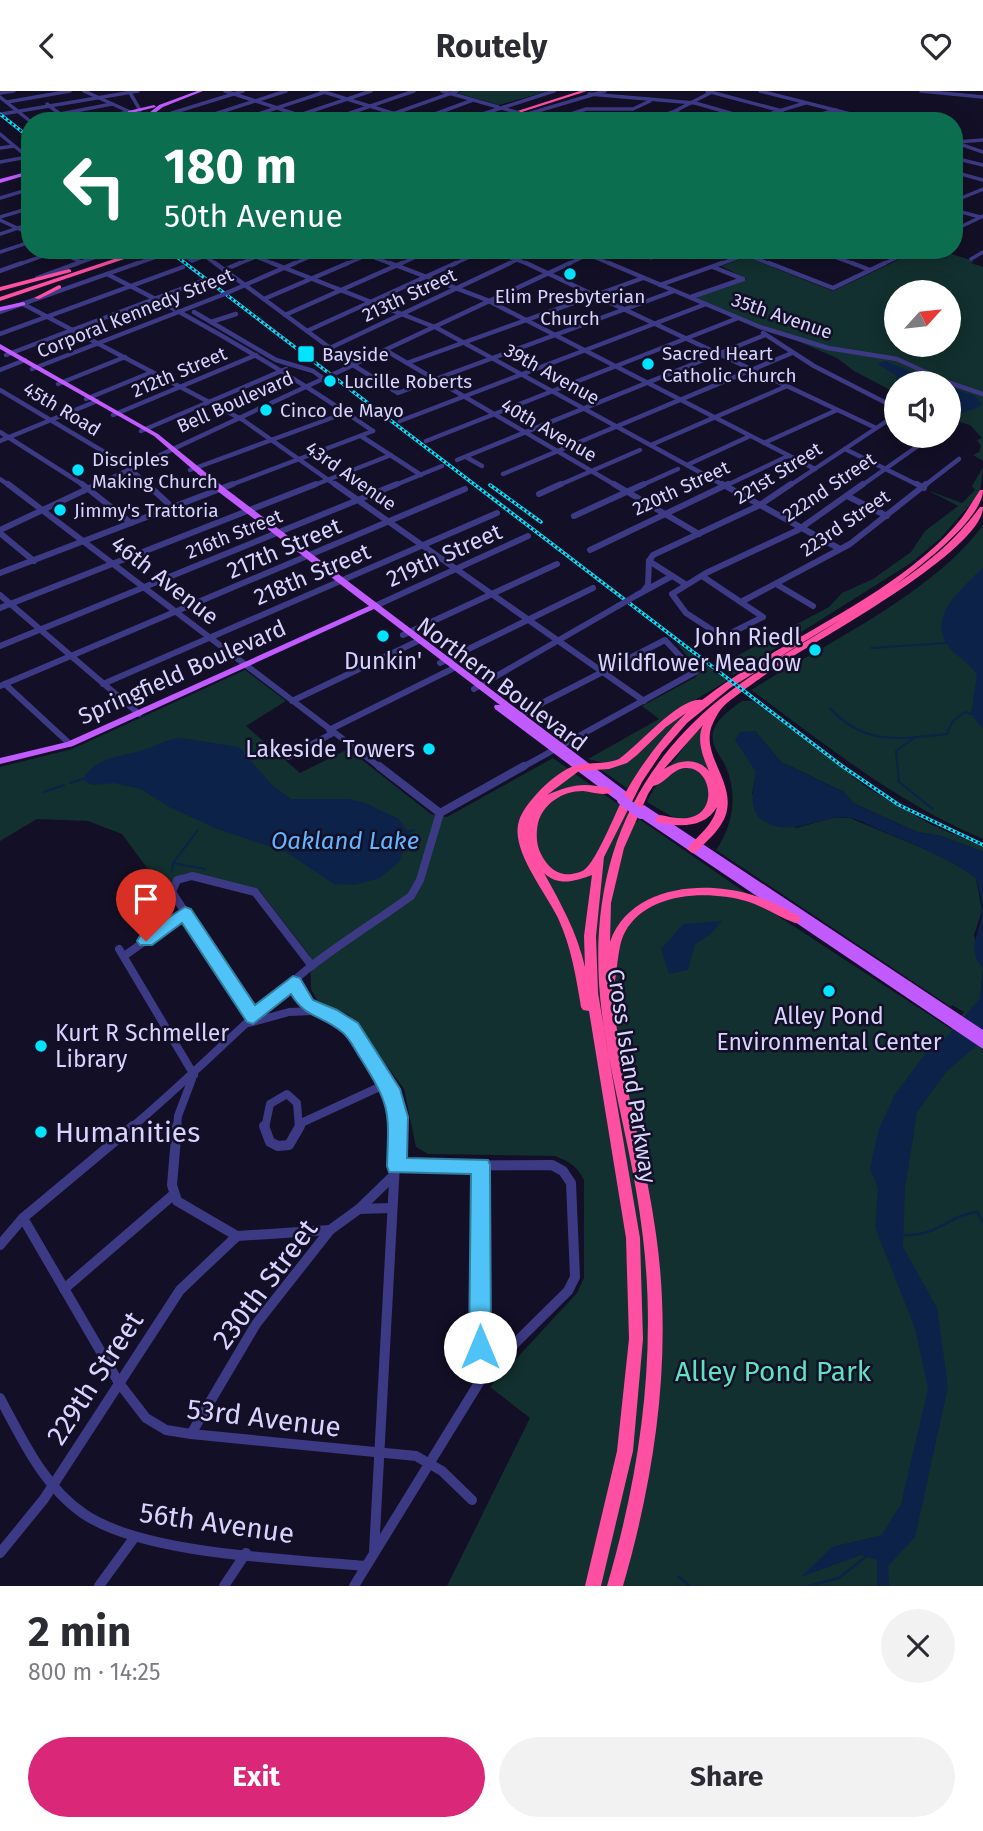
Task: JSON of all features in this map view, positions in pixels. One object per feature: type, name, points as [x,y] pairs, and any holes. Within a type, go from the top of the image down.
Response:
[{"type":"highway","points":[[506,112],[572,91]]},
{"type":"highway","points":[[520,112],[587,93]]},
{"type":"highway","points":[[0,289],[111,259]]},
{"type":"highway","points":[[0,297],[116,259]]},
{"type":"highway","points":[[37,298],[123,259]]},
{"type":"highway","name":"Cross Island Parkway","points":[[593,1586],[625,1451],[636,1339],[633,1238],[592,993],[590,936],[599,857],[632,791],[659,750],[691,714],[730,684],[900,576],[951,535],[983,492]]},
{"type":"highway","name":"Cross Island Parkway","points":[[615,1586],[634,1514],[651,1401],[654,1288],[642,1190],[608,1019],[601,932],[607,890],[617,853],[642,795],[671,752],[702,717],[762,673],[920,571],[953,544],[983,509]]},
{"type":"highway","points":[[696,847],[714,830],[723,800],[720,780],[704,748],[703,730],[715,711],[762,673]]},
{"type":"highway","points":[[603,1067],[589,1019],[573,941],[535,872],[523,837],[525,814],[530,806],[580,766],[607,766],[625,760],[664,724],[730,684]]},
{"type":"highway","points":[[642,795],[678,765],[692,764],[708,774],[714,794],[707,814],[686,822],[660,819]]},
{"type":"highway","points":[[599,857],[582,876],[554,876],[538,864],[531,827],[537,807],[550,796],[575,788],[608,791]]},
{"type":"highway","points":[[608,1019],[609,976],[619,932],[641,908],[676,895],[708,892],[747,897],[795,919]]},
{"type":"main road","points":[[147,112],[192,91]]},
{"type":"main road","points":[[158,106],[201,91]]},
{"type":"main road","points":[[157,112],[158,106]]},
{"type":"main road","points":[[0,179],[21,173]]},
{"type":"main road","points":[[0,310],[23,304]]},
{"type":"main road","name":"Northern Boulevard","points":[[0,346],[6,353],[144,430],[171,449],[246,512],[559,749],[608,791],[624,798]]},
{"type":"main road","name":"Northern Boulevard","points":[[144,430],[171,449]]},
{"type":"main road","name":"Springfield Boulevard","points":[[0,761],[70,744],[372,607]]},
{"type":"main road","name":"Northern Boulevard","points":[[580,766],[951,1020],[983,1045]]},
{"type":"main road","name":"Northern Boulevard","points":[[643,811],[660,819],[795,919],[951,1020],[983,1036]]},
{"type":"street","points":[[14,91],[0,95],[21,114]]},
{"type":"street","points":[[30,91],[57,112]]},
{"type":"street","points":[[7,102],[70,91]]},
{"type":"street","points":[[84,91],[130,112]]},
{"type":"street","points":[[2,114],[138,91]]},
{"type":"street","points":[[225,91],[290,112]]},
{"type":"street","points":[[176,112],[243,91]]},
{"type":"street","points":[[221,112],[286,91]]},
{"type":"street","points":[[265,112],[325,91],[390,112]]},
{"type":"street","points":[[308,112],[371,91]]},
{"type":"street","points":[[353,112],[414,91]]},
{"type":"street","points":[[442,91],[516,112]]},
{"type":"street","points":[[396,112],[457,91]]},
{"type":"street","points":[[486,112],[554,91]]},
{"type":"street","points":[[531,112],[587,93],[605,91]]},
{"type":"street","points":[[673,112],[711,91],[782,110]]},
{"type":"street","points":[[755,91],[841,112]]},
{"type":"street","points":[[760,91],[805,103]]},
{"type":"street","points":[[921,91],[983,97]]},
{"type":"street","points":[[129,92],[140,112]]},
{"type":"street","points":[[587,93],[688,103],[722,112]]},
{"type":"street","points":[[441,112],[474,100]]},
{"type":"street","points":[[575,112],[591,108],[633,109],[650,100]]},
{"type":"street","points":[[776,112],[805,103]]},
{"type":"street","points":[[71,112],[113,104]]},
{"type":"street","points":[[827,112],[834,110]]},
{"type":"street","points":[[1,135],[21,152]]},
{"type":"street","points":[[963,141],[983,140]]},
{"type":"street","points":[[963,145],[983,152]]},
{"type":"street","points":[[0,148],[14,146]]},
{"type":"street","points":[[0,162],[21,159]]},
{"type":"street","points":[[963,160],[983,165]]},
{"type":"street","points":[[963,175],[983,180]]},
{"type":"street","points":[[963,197],[983,189]]},
{"type":"street","points":[[0,198],[21,192]]},
{"type":"street","points":[[0,220],[21,212]]},
{"type":"street","points":[[963,212],[982,217]]},
{"type":"street","points":[[963,226],[982,217]]},
{"type":"street","points":[[0,220],[21,233]]},
{"type":"street","points":[[0,234],[21,227]]},
{"type":"street","points":[[0,252],[21,242]]},
{"type":"street","points":[[971,259],[982,254]]},
{"type":"street","points":[[0,271],[34,259]]},
{"type":"street","points":[[78,259],[84,262]]},
{"type":"street","points":[[44,276],[92,259]]},
{"type":"street","points":[[0,289],[97,259]]},
{"type":"street","points":[[86,281],[142,259]]},
{"type":"street","points":[[23,304],[143,259]]},
{"type":"street","points":[[209,259],[353,365],[398,393],[674,291]]},
{"type":"street","points":[[224,270],[251,259]]},
{"type":"street","name":"39th Avenue","points":[[261,259],[433,326],[465,342],[840,549]]},
{"type":"street","name":"Corporal Kennedy Street","points":[[35,368],[186,310],[304,259]]},
{"type":"street","points":[[264,299],[359,259]]},
{"type":"street","points":[[378,259],[487,300],[815,469]]},
{"type":"street","points":[[285,315],[412,259]]},
{"type":"street","points":[[307,331],[466,259]]},
{"type":"street","points":[[514,259],[548,271],[876,428]]},
{"type":"street","name":"Bell Boulevard","points":[[0,531],[575,259]]},
{"type":"street","name":"35th Avenue","points":[[598,259],[750,323],[801,341],[897,359],[947,382],[983,394]]},
{"type":"street","points":[[660,285],[734,259]]},
{"type":"street","points":[[757,259],[833,288],[893,259]]},
{"type":"street","points":[[840,259],[870,270]]},
{"type":"street","name":"213th Street","points":[[330,348],[517,260]]},
{"type":"street","points":[[690,297],[743,279],[713,266]]},
{"type":"street","points":[[0,334],[183,267]]},
{"type":"street","points":[[109,273],[211,322],[256,355],[283,367]]},
{"type":"street","points":[[407,363],[644,278]]},
{"type":"street","points":[[6,353],[202,281]]},
{"type":"street","name":"43rd Avenue","points":[[23,304],[238,417],[644,701]]},
{"type":"street","points":[[400,421],[706,304]]},
{"type":"street","points":[[0,573],[373,431],[283,367],[186,310]]},
{"type":"street","points":[[211,322],[236,314]]},
{"type":"street","points":[[426,441],[739,318]]},
{"type":"street","points":[[750,323],[792,353],[884,402]]},
{"type":"street","points":[[457,460],[765,335]]},
{"type":"street","name":"40th Avenue","points":[[385,350],[699,534]]},
{"type":"street","points":[[503,474],[792,353]]},
{"type":"street","name":"212th Street","points":[[116,414],[256,355]]},
{"type":"street","points":[[61,383],[125,358]]},
{"type":"street","points":[[0,370],[22,361]]},
{"type":"street","points":[[144,430],[283,367],[300,365],[327,378]]},
{"type":"street","points":[[0,441],[152,372]]},
{"type":"street","points":[[651,445],[788,386]]},
{"type":"street","name":"45th Road","points":[[0,390],[130,470],[173,507]]},
{"type":"street","points":[[764,443],[838,410]]},
{"type":"street","points":[[193,469],[345,413]]},
{"type":"street","name":"221st Street","points":[[649,561],[651,556],[760,505],[884,423]]},
{"type":"street","points":[[0,432],[90,489],[131,523]]},
{"type":"street","points":[[361,436],[421,475]]},
{"type":"street","points":[[687,465],[750,436]]},
{"type":"street","name":"222nd Street","points":[[685,584],[800,528],[914,448]]},
{"type":"street","points":[[845,449],[924,488]]},
{"type":"street","points":[[540,494],[640,450]]},
{"type":"street","points":[[0,608],[391,455]]},
{"type":"street","name":"220th Street","points":[[590,550],[663,513],[788,456]]},
{"type":"street","points":[[466,457],[482,466]]},
{"type":"street","name":"223rd Street","points":[[741,602],[840,549],[959,459]]},
{"type":"street","name":"216th Street","points":[[0,646],[442,466]]},
{"type":"street","points":[[573,516],[678,469]]},
{"type":"street","name":"46th Avenue","points":[[0,479],[115,563],[440,813]]},
{"type":"street","name":"217th Street","points":[[2,685],[464,489]]},
{"type":"street","points":[[847,496],[887,516]]},
{"type":"street","name":"218th Street","points":[[103,684],[497,513]]},
{"type":"street","points":[[0,531],[34,561]]},
{"type":"street","name":"219th Street","points":[[372,607],[528,536]]},
{"type":"street","points":[[649,561],[685,584],[672,594],[674,601],[723,637],[763,617],[702,576]]},
{"type":"street","points":[[640,593],[648,585],[649,561]]},
{"type":"street","points":[[407,634],[556,564]]},
{"type":"street","points":[[477,687],[672,576]]},
{"type":"street","points":[[776,585],[813,606]]},
{"type":"street","points":[[443,661],[593,589]]},
{"type":"street","points":[[0,595],[139,713]]},
{"type":"street","points":[[0,1245],[23,1218],[194,1075],[245,1024],[293,982],[414,892],[440,813],[695,672],[665,640],[517,717]]},
{"type":"street","points":[[292,701],[417,641]]},
{"type":"street","points":[[288,757],[331,731],[453,669]]},
{"type":"street","points":[[2,685],[70,744]]},
{"type":"street","points":[[253,1017],[172,892],[177,880],[188,876],[255,892],[312,966]]},
{"type":"street","points":[[185,913],[121,952],[194,1075]]},
{"type":"street","points":[[293,982],[306,1005],[352,1028],[388,1083],[398,1117],[374,1552]]},
{"type":"street","points":[[245,1024],[289,1012],[317,1011]]},
{"type":"street","points":[[194,1075],[180,1107],[173,1195],[177,1201],[237,1236],[252,1238],[330,1230]]},
{"type":"street","points":[[299,1124],[388,1083]]},
{"type":"street","points":[[281,1094],[295,1097],[300,1105],[299,1124],[296,1139],[289,1145],[277,1147],[268,1143],[265,1136],[266,1106],[270,1100],[281,1094]]},
{"type":"street","points":[[163,1102],[180,1107]]},
{"type":"street","points":[[354,1586],[485,1373],[556,1305],[575,1277],[571,1183],[563,1171],[552,1165],[481,1165],[395,1171]]},
{"type":"street","points":[[481,1165],[480,1347],[485,1373]]},
{"type":"street","name":"230th Street","points":[[191,1434],[256,1324],[330,1230],[359,1209],[395,1171]]},
{"type":"street","points":[[65,1289],[173,1195]]},
{"type":"street","points":[[359,1209],[391,1208]]},
{"type":"street","name":"53rd Avenue","points":[[23,1218],[119,1383],[146,1418],[166,1430],[191,1434],[416,1456],[456,1483],[471,1500]]},
{"type":"street","name":"229th Street","points":[[0,1553],[52,1486],[180,1290],[237,1236]]},
{"type":"street","name":"56th Avenue","points":[[1,1405],[31,1457],[52,1486],[86,1516],[134,1538],[366,1566]]},
{"type":"street","points":[[99,1586],[134,1538]]},
{"type":"street","points":[[224,1586],[246,1553]]},
{"type":"green space","points":[[548,91],[499,105],[457,93]]},
{"type":"green space","points":[[963,258],[983,267],[983,461],[973,455],[979,452],[981,446],[977,440],[982,438],[970,425],[961,422],[961,371],[884,371],[884,387],[854,371],[837,358],[695,297],[747,279],[721,266],[741,259],[752,259],[833,291],[900,259]]},
{"type":"green space","points":[[983,467],[980,493],[941,538],[911,563],[733,675],[721,666],[726,662],[719,658],[722,655],[733,658],[829,607],[842,593],[873,579],[911,552],[925,531],[958,506],[927,490],[962,503],[975,490],[972,486]]},
{"type":"green space","name":"John Riedl Wildflower Meadow","points":[[983,525],[983,839],[951,825],[892,791],[751,690],[907,595],[962,550]]},
{"type":"green space","points":[[676,642],[727,681],[688,704],[618,761],[608,764],[588,759],[659,719],[642,706],[696,677],[698,670]]},
{"type":"green space","name":"Alley Pond Park","points":[[245,670],[286,701],[246,726],[300,773],[348,749],[431,814],[447,817],[553,758],[619,805],[637,822],[639,819],[749,895],[746,895],[951,1029],[964,1012],[952,1005],[951,1007],[716,850],[730,821],[733,799],[730,778],[713,742],[715,727],[724,715],[742,701],[753,701],[869,789],[930,824],[983,847],[983,852],[941,836],[917,832],[853,803],[844,792],[781,762],[755,731],[756,773],[752,794],[796,828],[832,818],[850,818],[951,860],[976,878],[982,911],[974,935],[983,969],[980,998],[983,1044],[979,1047],[983,1050],[983,1586],[447,1586],[530,1418],[490,1387],[577,1293],[584,1278],[584,1180],[579,1171],[555,1156],[428,1154],[416,1147],[404,1089],[349,1015],[317,1000],[311,989],[310,956],[259,890],[190,873],[183,874],[163,890],[122,834],[88,821],[37,819],[0,841],[0,767],[72,749]]},
{"type":"green space","points":[[684,714],[628,789],[600,769],[608,768]]},
{"type":"green space","points":[[703,722],[702,744],[715,779],[696,762],[670,766]]},
{"type":"green space","points":[[688,765],[706,775],[711,801],[700,816],[676,819],[647,802],[663,779]]},
{"type":"water","points":[[885,361],[909,371],[889,371],[877,364]]},
{"type":"water","points":[[961,391],[975,396],[982,403],[981,406],[961,413]]},
{"type":"water","points":[[983,567],[983,729],[971,714],[977,675],[947,644],[942,633],[942,622],[958,592]]},
{"type":"water","points":[[755,731],[781,762],[844,792],[853,803],[917,832],[941,836],[983,852],[983,969],[975,953],[982,907],[976,878],[929,851],[861,821],[839,818],[786,828],[765,822],[759,818],[753,806],[756,772],[735,740],[740,732]]},
{"type":"water","name":"Oakland Lake","points":[[181,738],[239,747],[271,784],[291,799],[348,799],[365,803],[399,819],[409,834],[399,862],[380,878],[354,885],[334,884],[286,852],[217,829],[169,807],[141,789],[113,783],[92,785],[83,780],[93,767],[107,760]]},
{"type":"water","points":[[722,921],[711,934],[695,944],[688,970],[669,974],[661,949],[683,924]]},
{"type":"water","points":[[983,969],[983,1040],[946,1072],[917,1112],[905,1189],[903,1247],[937,1308],[948,1387],[915,1537],[888,1566],[889,1586],[877,1586],[877,1560],[861,1555],[801,1577],[832,1547],[882,1535],[901,1504],[928,1389],[915,1328],[875,1227],[878,1188],[870,1168],[878,1132],[894,1096],[928,1050],[948,1036],[980,998]]},
{"type":"waterway","points":[[871,648],[946,643]]},
{"type":"waterway","points":[[830,708],[856,729],[898,738],[947,734],[953,721],[965,712],[971,714]]},
{"type":"waterway","points":[[914,738],[896,751],[899,782],[933,809]]},
{"type":"waterway","points":[[70,783],[83,779]]},
{"type":"waterway","points":[[44,792],[64,785]]},
{"type":"waterway","points":[[173,863],[198,830]]},
{"type":"waterway","points":[[408,832],[414,830]]},
{"type":"waterway","points":[[172,872],[173,863]]},
{"type":"waterway","points":[[173,863],[205,869]]},
{"type":"waterway","points":[[902,1235],[926,1232],[958,1217],[977,1212],[983,1222]]},
{"type":"waterway","points":[[808,1586],[839,1578],[868,1555]]},
{"type":"waterway","points":[[679,1577],[690,1586]]},
{"type":"railway","points":[[0,114],[21,131]]},
{"type":"railway","points":[[180,259],[842,766],[899,805],[983,845]]},
{"type":"railway","points":[[490,485],[541,522]]},
{"type":"place","name":"Elim Presbyterian Church","points":[[570,274]]},
{"type":"place","name":"Bayside","points":[[306,354]]},
{"type":"place","name":"Sacred Heart Catholic Church","points":[[648,364]]},
{"type":"place","name":"Lucille Roberts","points":[[330,381]]},
{"type":"place","name":"Cinco de Mayo","points":[[266,410]]},
{"type":"place","name":"Disciples Making Church","points":[[78,470]]},
{"type":"place","name":"Jimmy's Trattoria","points":[[60,510]]},
{"type":"place","name":"Dunkin'","points":[[383,636]]},
{"type":"place","name":"John Riedl Wildflower Meadow","points":[[815,650]]},
{"type":"place","name":"Lakeside Towers","points":[[429,749]]},
{"type":"place","name":"Alley Pond Environmental Center","points":[[829,991]]},
{"type":"place","name":"Kurt R Schmeller Library","points":[[41,1046]]},
{"type":"place","name":"Humanities","points":[[41,1132]]},
{"type":"route","points":[[146,941],[185,913],[253,1017],[293,982],[306,1005],[343,1021],[352,1028],[393,1094],[398,1117],[396,1166],[481,1165],[480,1347]]}]
